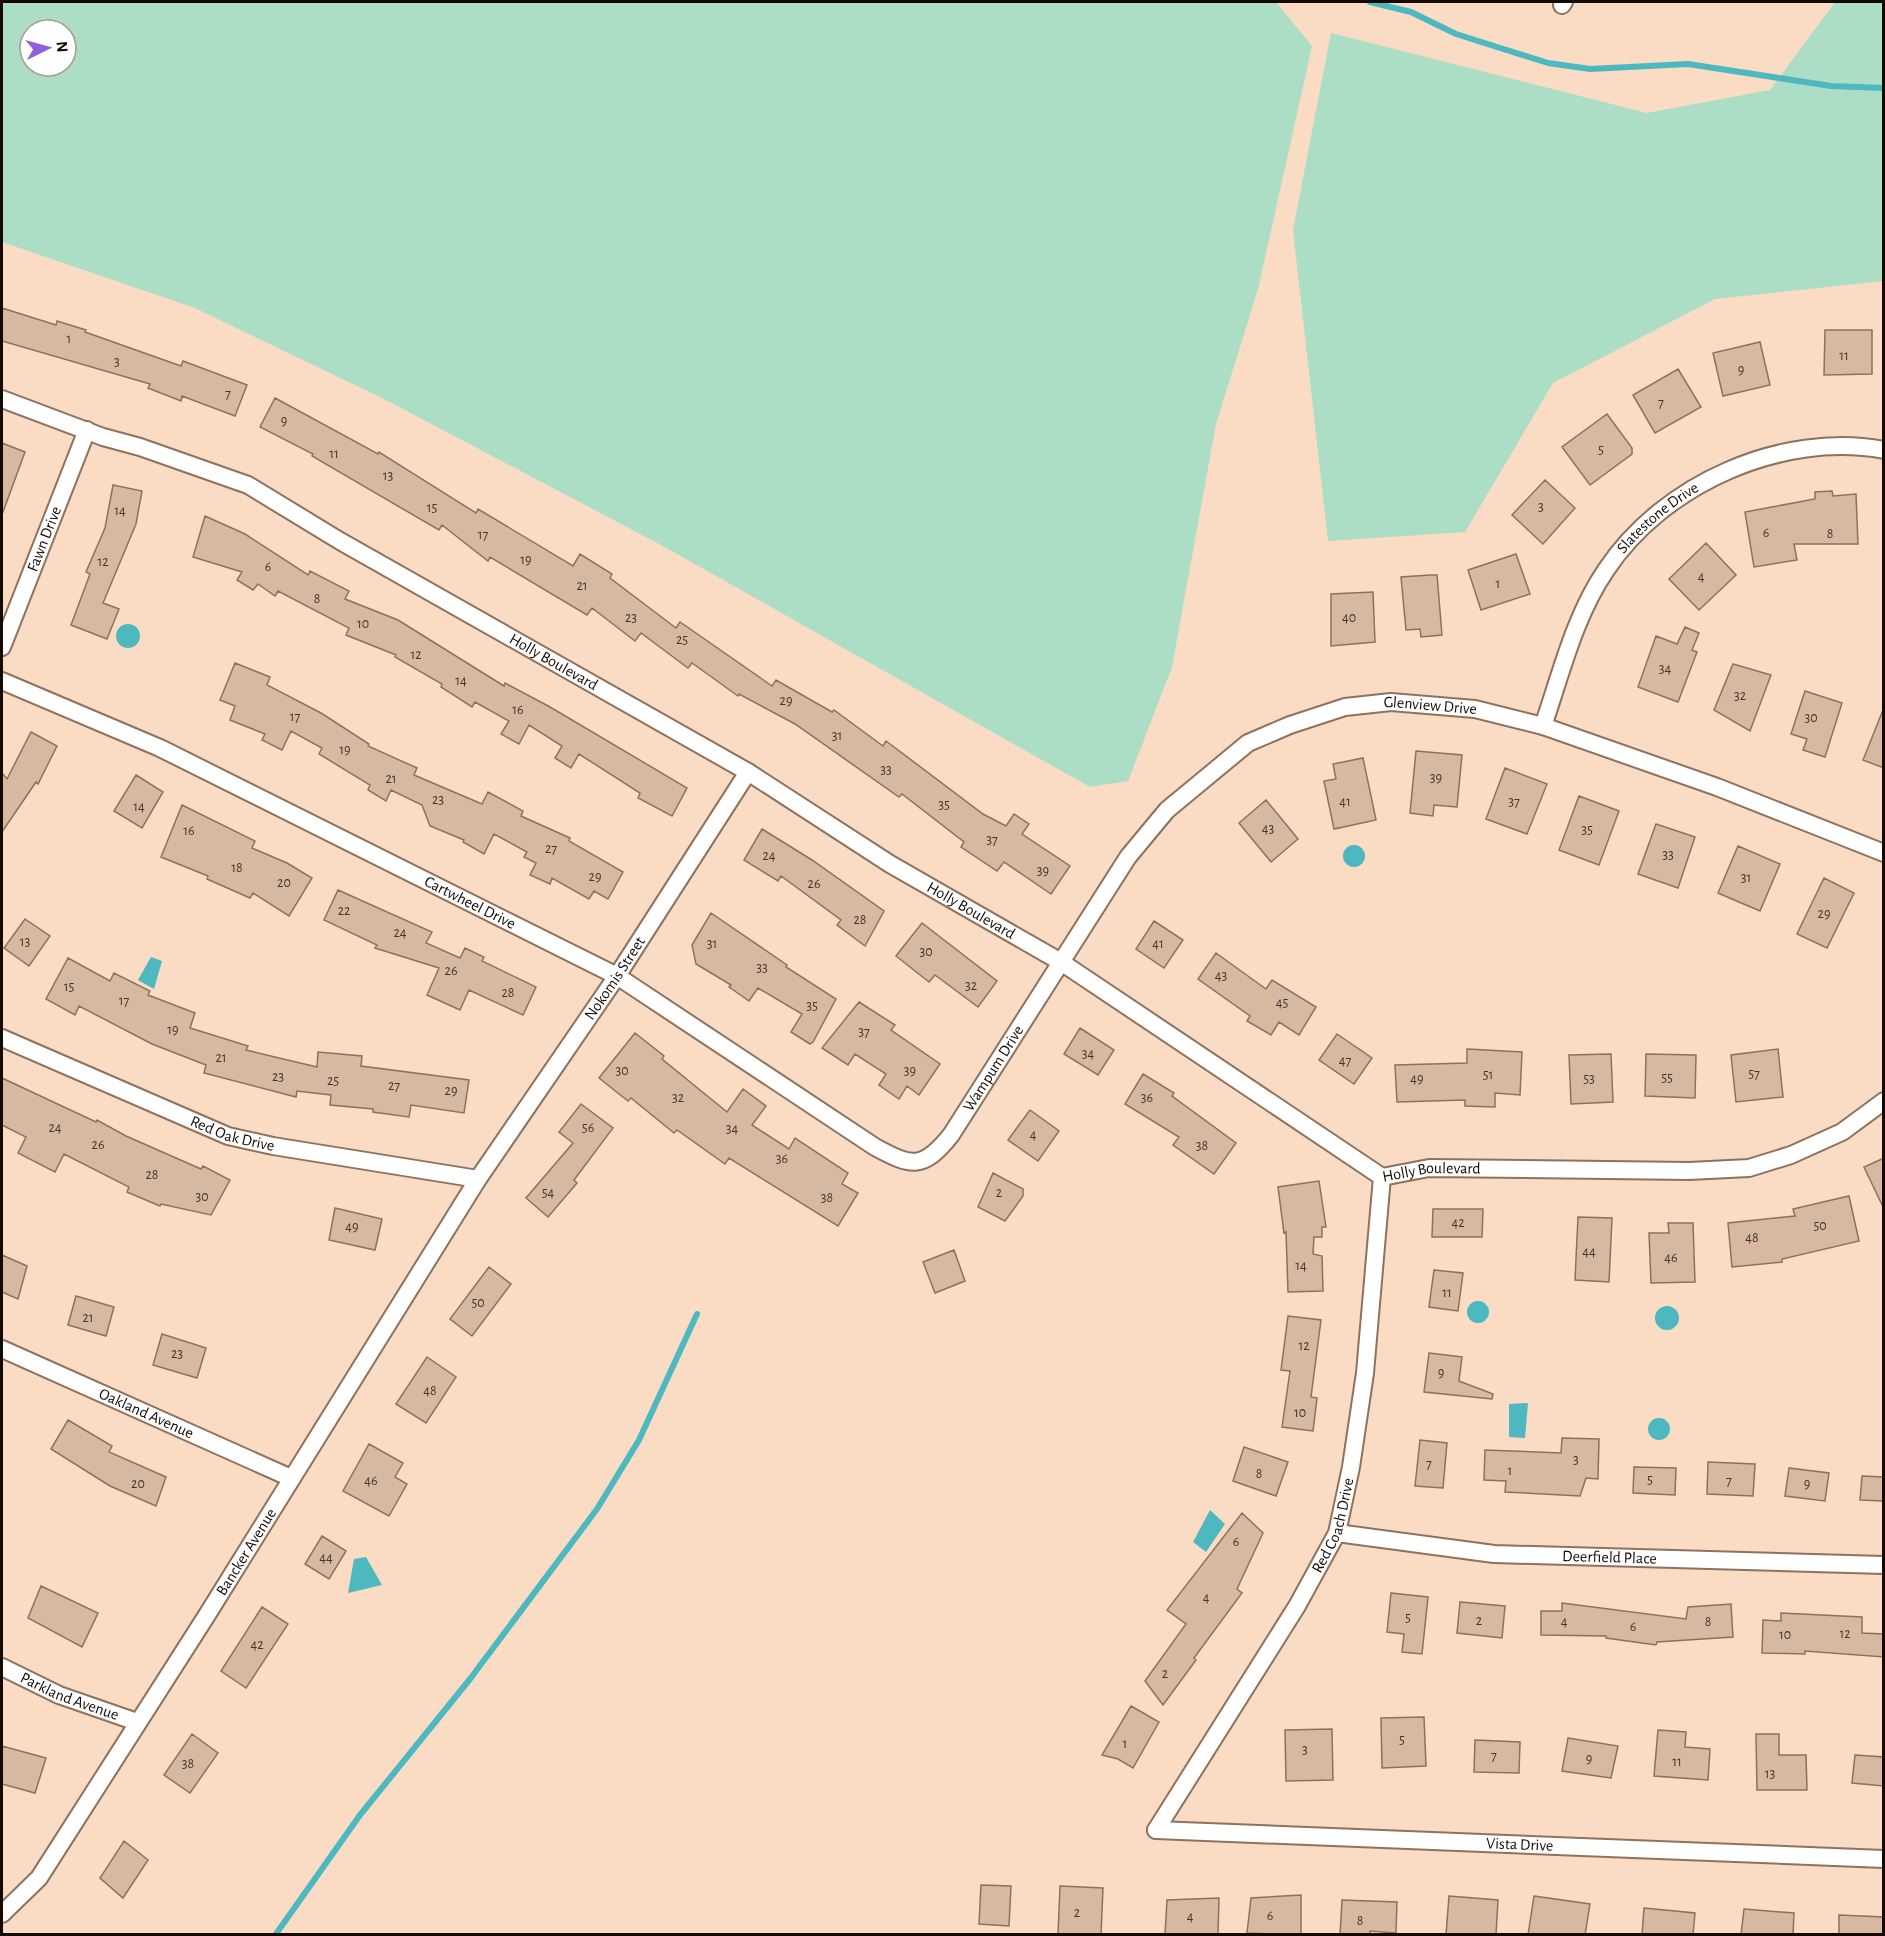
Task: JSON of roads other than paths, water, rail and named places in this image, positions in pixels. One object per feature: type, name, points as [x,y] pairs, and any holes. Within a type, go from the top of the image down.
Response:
[{"type":"street","name":"Holly Boulevard","points":[[2,399],[248,484],[340,541],[748,772],[890,864],[1061,962],[1382,1177],[1429,1168],[1689,1171],[1749,1168],[1791,1155],[1842,1131],[1884,1101]]},
{"type":"street","name":"Fawn Drive","points":[[2,648],[87,430]]},
{"type":"street","name":"Slatestone Drive","points":[[1543,726],[1581,614],[1606,570],[1634,536],[1665,507],[1700,483],[1739,465],[1822,447],[1864,447],[1884,450]]},
{"type":"street","name":"Cartwheel Drive","points":[[2,681],[160,748],[617,976],[875,1147],[897,1158],[915,1162]]},
{"type":"street","name":"Glenview Drive","points":[[1061,962],[1128,857],[1167,810],[1248,743],[1290,725],[1345,707],[1390,702],[1475,709],[1543,726],[1717,787],[1884,853]]},
{"type":"street","name":"Nokomis Street","points":[[478,1179],[617,976],[748,772]]},
{"type":"street","name":"Wampum Drive","points":[[915,1162],[934,1156],[951,1136],[1061,962]]},
{"type":"street","name":"Red Oak Drive","points":[[2,1038],[228,1136],[273,1146],[478,1179]]},
{"type":"street","name":"Red Coach Drive","points":[[1156,1830],[1297,1606],[1336,1533],[1351,1467],[1365,1373],[1382,1177]]},
{"type":"street","name":"Bancker Avenue","points":[[2,1914],[39,1878],[478,1179]]},
{"type":"street","name":"Oakland Avenue","points":[[2,1349],[291,1478]]},
{"type":"street","name":"Deerfield Place","points":[[1336,1533],[1494,1554],[1884,1565]]},
{"type":"street","name":"Parkland Avenue","points":[[2,1667],[59,1695],[137,1722]]},
{"type":"street","name":"Vista Drive","points":[[1156,1830],[1884,1859]]},
{"type":"water","points":[[128,624],[133,625],[139,631],[139,641],[133,647],[128,648],[123,647],[117,641],[116,636],[117,631],[123,625]]},
{"type":"water","points":[[1354,845],[1362,848],[1365,856],[1362,864],[1354,867],[1346,864],[1343,856],[1346,848]]},
{"type":"water","points":[[151,957],[162,961],[154,989],[138,980]]},
{"type":"water","points":[[1478,1301],[1486,1304],[1489,1312],[1486,1320],[1478,1323],[1470,1320],[1467,1312],[1470,1304]]},
{"type":"water","points":[[1667,1306],[1676,1309],[1679,1318],[1676,1327],[1667,1330],[1658,1327],[1655,1318],[1658,1309]]},
{"type":"water","points":[[1528,1403],[1525,1438],[1509,1437],[1509,1404]]},
{"type":"water","points":[[1659,1418],[1667,1421],[1670,1429],[1667,1437],[1659,1440],[1651,1437],[1648,1429],[1651,1421]]},
{"type":"water","points":[[1210,1510],[1225,1524],[1206,1552],[1193,1542]]},
{"type":"water","points":[[366,1557],[382,1585],[348,1593],[354,1559]]},
{"type":"waterway","points":[[1370,2],[1411,12],[1456,34],[1548,63],[1590,69],[1688,64],[1831,86],[1884,88]]},
{"type":"waterway","points":[[276,1934],[360,1815],[470,1679],[597,1509],[639,1440],[697,1314]]}]
